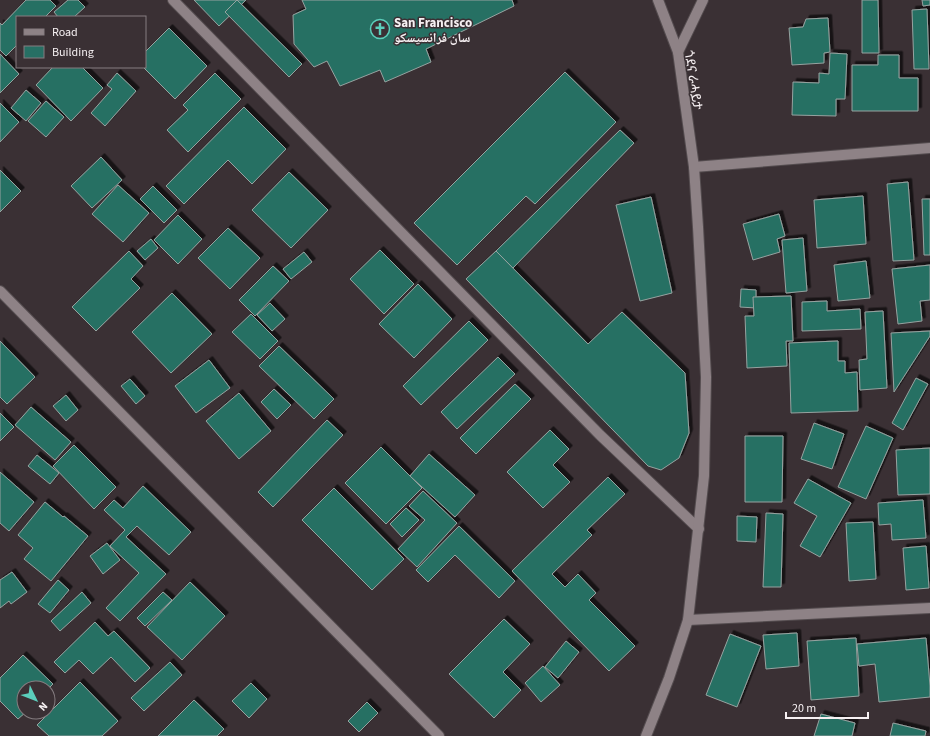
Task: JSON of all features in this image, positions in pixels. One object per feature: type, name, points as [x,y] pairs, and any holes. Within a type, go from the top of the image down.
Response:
[{"type":"street","points":[[173,0],[600,435],[699,529]]},
{"type":"street","name":"ጎደና ራሓይታ","points":[[646,736],[670,678],[688,620],[704,476],[706,377],[694,168],[678,52],[658,0]]},
{"type":"street","points":[[678,52],[703,0]]},
{"type":"street","points":[[694,168],[930,148]]},
{"type":"street","points":[[0,291],[439,736]]},
{"type":"street","points":[[688,620],[930,608]]},
{"type":"building","points":[[26,0],[50,0],[56,6],[46,16],[16,16],[16,46],[6,56],[0,50],[0,23],[2,25]]},
{"type":"building","points":[[68,0],[78,0],[85,7],[75,16],[57,16],[54,12]]},
{"type":"building","points":[[194,0],[246,0],[219,26]]},
{"type":"building","points":[[237,0],[302,64],[289,77],[225,12]]},
{"type":"building","name":"San Francisco سان فرانسيسكو","points":[[302,0],[512,0],[514,6],[426,49],[431,62],[385,82],[380,70],[340,86],[327,61],[314,67],[294,44],[293,15],[306,9]]},
{"type":"building","points":[[862,0],[878,0],[879,53],[862,53]]},
{"type":"building","points":[[922,0],[930,0],[930,5],[923,6]]},
{"type":"building","points":[[927,9],[929,69],[914,69],[912,10]]},
{"type":"building","points":[[828,18],[830,52],[824,53],[824,63],[792,65],[789,28],[803,27],[806,19]]},
{"type":"building","points":[[169,28],[207,66],[175,99],[144,68],[146,68],[146,51]]},
{"type":"building","points":[[830,53],[847,54],[845,99],[836,99],[836,116],[792,115],[793,82],[819,83],[819,73],[829,74]]},
{"type":"building","points":[[0,54],[19,74],[0,93]]},
{"type":"building","points":[[878,55],[899,55],[899,78],[918,78],[918,111],[852,111],[852,65],[878,65]]},
{"type":"building","points":[[52,68],[83,68],[103,88],[71,121],[36,85]]},
{"type":"building","points":[[565,72],[616,122],[535,204],[526,196],[457,265],[414,223]]},
{"type":"building","points":[[117,73],[136,91],[105,126],[91,113],[112,89],[107,85]]},
{"type":"building","points":[[215,73],[241,99],[188,152],[167,130],[188,110],[183,105]]},
{"type":"building","points":[[26,90],[41,103],[26,121],[11,108]]},
{"type":"building","points":[[46,101],[64,117],[46,137],[28,121]]},
{"type":"building","points":[[0,103],[19,122],[0,142]]},
{"type":"building","points":[[244,107],[286,149],[252,184],[228,160],[184,204],[166,186]]},
{"type":"building","points":[[620,130],[634,143],[513,268],[496,251]]},
{"type":"building","points":[[101,157],[122,180],[92,208],[71,186]]},
{"type":"building","points":[[0,170],[21,191],[0,212]]},
{"type":"building","points":[[289,172],[328,210],[291,248],[252,210]]},
{"type":"building","points":[[908,182],[914,260],[893,261],[887,184]]},
{"type":"building","points":[[118,185],[149,213],[123,242],[92,214]]},
{"type":"building","points":[[153,186],[177,210],[164,223],[140,199]]},
{"type":"building","points":[[863,196],[866,244],[817,248],[814,200]]},
{"type":"building","points":[[651,197],[672,293],[640,301],[616,205]]},
{"type":"building","points":[[922,199],[930,199],[930,255],[924,255]]},
{"type":"building","points":[[779,214],[785,236],[777,239],[780,252],[753,260],[743,224]]},
{"type":"building","points":[[178,215],[202,239],[178,264],[154,240]]},
{"type":"building","points":[[228,228],[260,258],[230,289],[198,258]]},
{"type":"building","points":[[803,238],[807,291],[786,293],[782,240]]},
{"type":"building","points":[[151,239],[158,248],[145,260],[137,251]]},
{"type":"building","points":[[380,250],[414,284],[384,314],[350,279]]},
{"type":"building","points":[[129,251],[143,266],[131,279],[140,288],[96,331],[72,307]]},
{"type":"building","points":[[496,251],[588,344],[622,312],[685,373],[689,433],[679,458],[661,470],[648,466],[466,279]]},
{"type":"building","points":[[304,252],[312,262],[291,279],[283,269]]},
{"type":"building","points":[[866,261],[870,298],[838,301],[834,265]]},
{"type":"building","points":[[930,265],[930,300],[920,301],[922,321],[898,324],[892,269]]},
{"type":"building","points":[[273,266],[289,281],[255,316],[239,300]]},
{"type":"building","points":[[418,284],[452,319],[414,358],[379,324]]},
{"type":"building","points":[[741,289],[756,290],[756,308],[740,307]]},
{"type":"building","points":[[172,293],[212,334],[171,373],[132,332]]},
{"type":"building","points":[[791,296],[793,341],[786,341],[787,366],[747,368],[745,316],[754,316],[753,297]]},
{"type":"building","points":[[827,301],[827,311],[860,309],[861,329],[802,331],[802,302]]},
{"type":"building","points":[[270,303],[285,319],[272,331],[257,315]]},
{"type":"building","points":[[883,311],[887,388],[860,390],[859,360],[867,359],[865,312]]},
{"type":"building","points":[[251,314],[278,341],[260,359],[232,332]]},
{"type":"building","points":[[469,321],[488,340],[421,405],[403,386]]},
{"type":"building","points":[[930,331],[930,336],[894,392],[891,333]]},
{"type":"building","points":[[0,341],[35,377],[7,404],[0,397]]},
{"type":"building","points":[[838,341],[838,361],[845,361],[845,373],[857,372],[858,411],[791,413],[789,343]]},
{"type":"building","points":[[279,346],[334,399],[314,419],[259,366]]},
{"type":"building","points":[[498,357],[515,374],[457,429],[441,412]]},
{"type":"building","points":[[209,360],[230,388],[196,413],[175,386]]},
{"type":"building","points":[[916,378],[928,384],[903,430],[892,423]]},
{"type":"building","points":[[130,379],[145,396],[136,404],[121,386]]},
{"type":"building","points":[[515,384],[531,399],[476,454],[460,438]]},
{"type":"building","points":[[274,389],[291,405],[277,419],[261,402]]},
{"type":"building","points":[[239,393],[271,431],[239,459],[206,421]]},
{"type":"building","points":[[66,395],[78,410],[66,421],[53,406]]},
{"type":"building","points":[[31,407],[71,442],[55,460],[15,425]]},
{"type":"building","points":[[0,413],[14,427],[0,441]]},
{"type":"building","points":[[327,420],[343,435],[273,507],[258,492]]},
{"type":"building","points":[[814,423],[844,434],[832,469],[801,459]]},
{"type":"building","points":[[866,426],[893,438],[866,499],[838,487]]},
{"type":"building","points":[[550,430],[569,449],[553,465],[570,482],[543,508],[507,472]]},
{"type":"building","points":[[745,436],[783,436],[782,502],[745,502]]},
{"type":"building","points":[[74,445],[116,487],[94,509],[53,466]]},
{"type":"building","points":[[381,447],[422,488],[386,524],[345,483]]},
{"type":"building","points":[[930,448],[930,494],[898,495],[896,450]]},
{"type":"building","points":[[429,454],[475,495],[455,517],[410,476]]},
{"type":"building","points":[[37,455],[59,473],[50,484],[28,466]]},
{"type":"building","points":[[0,472],[34,502],[9,531],[0,523]]},
{"type":"building","points":[[608,477],[625,494],[587,530],[592,535],[552,574],[565,587],[578,574],[596,593],[589,600],[635,646],[609,671],[512,571]]},
{"type":"building","points":[[808,479],[851,503],[820,557],[800,546],[817,516],[794,503]]},
{"type":"building","points":[[143,486],[191,532],[169,555],[137,526],[126,537],[166,574],[120,621],[106,608],[139,573],[110,546],[125,530],[104,510],[114,500],[123,508]]},
{"type":"building","points":[[334,488],[404,559],[372,590],[302,520]]},
{"type":"building","points":[[423,491],[457,523],[417,567],[398,549],[425,520],[409,506]]},
{"type":"building","points":[[923,500],[926,538],[892,540],[891,524],[879,525],[878,503]]},
{"type":"building","points":[[45,502],[88,536],[51,581],[24,559],[33,548],[18,535]]},
{"type":"building","points":[[406,508],[419,520],[402,537],[390,524]]},
{"type":"building","points":[[766,513],[783,514],[781,587],[763,587]]},
{"type":"building","points":[[737,516],[757,517],[756,542],[737,541]]},
{"type":"building","points":[[873,522],[876,579],[849,581],[846,523]]},
{"type":"building","points":[[459,526],[515,581],[499,598],[455,555],[428,582],[416,570]]},
{"type":"building","points":[[107,543],[120,560],[103,574],[90,556]]},
{"type":"building","points":[[926,546],[929,588],[906,590],[903,548]]},
{"type":"building","points":[[12,572],[27,592],[11,604],[9,601],[0,608],[0,580]]},
{"type":"building","points":[[58,580],[69,590],[50,613],[38,604]]},
{"type":"building","points":[[190,582],[225,616],[182,660],[147,627]]},
{"type":"building","points":[[82,592],[91,603],[60,631],[51,621]]},
{"type":"building","points":[[163,592],[172,600],[145,626],[137,618]]},
{"type":"building","points":[[504,619],[530,644],[503,672],[521,690],[494,718],[449,674]]},
{"type":"building","points":[[95,622],[108,636],[114,631],[150,668],[135,682],[111,657],[93,674],[79,660],[65,673],[54,662]]},
{"type":"building","points":[[797,633],[799,666],[766,669],[763,635]]},
{"type":"building","points":[[730,634],[761,646],[737,707],[706,695]]},
{"type":"building","points":[[856,638],[859,696],[811,700],[807,641]]},
{"type":"building","points":[[926,638],[930,697],[879,702],[875,664],[859,666],[857,644]]},
{"type":"building","points":[[566,641],[579,652],[558,678],[545,667]]},
{"type":"building","points":[[23,655],[49,680],[16,680],[16,717],[0,701],[0,678]]},
{"type":"building","points":[[170,662],[182,675],[144,711],[131,698]]},
{"type":"building","points":[[543,666],[560,685],[541,702],[525,683]]},
{"type":"building","points":[[80,682],[118,721],[102,736],[49,736],[37,725],[42,720],[56,720],[56,706]]},
{"type":"building","points":[[251,683],[267,699],[249,718],[232,701]]},
{"type":"building","points":[[194,700],[224,729],[217,736],[158,736]]},
{"type":"building","points":[[367,702],[378,713],[359,732],[348,721]]},
{"type":"building","points":[[821,714],[855,723],[852,736],[814,736]]},
{"type":"building","points":[[893,723],[926,731],[925,736],[890,736]]},
{"type":"place","name":"San Francisco سان فرانسيسكو","points":[[380,29]]}]
